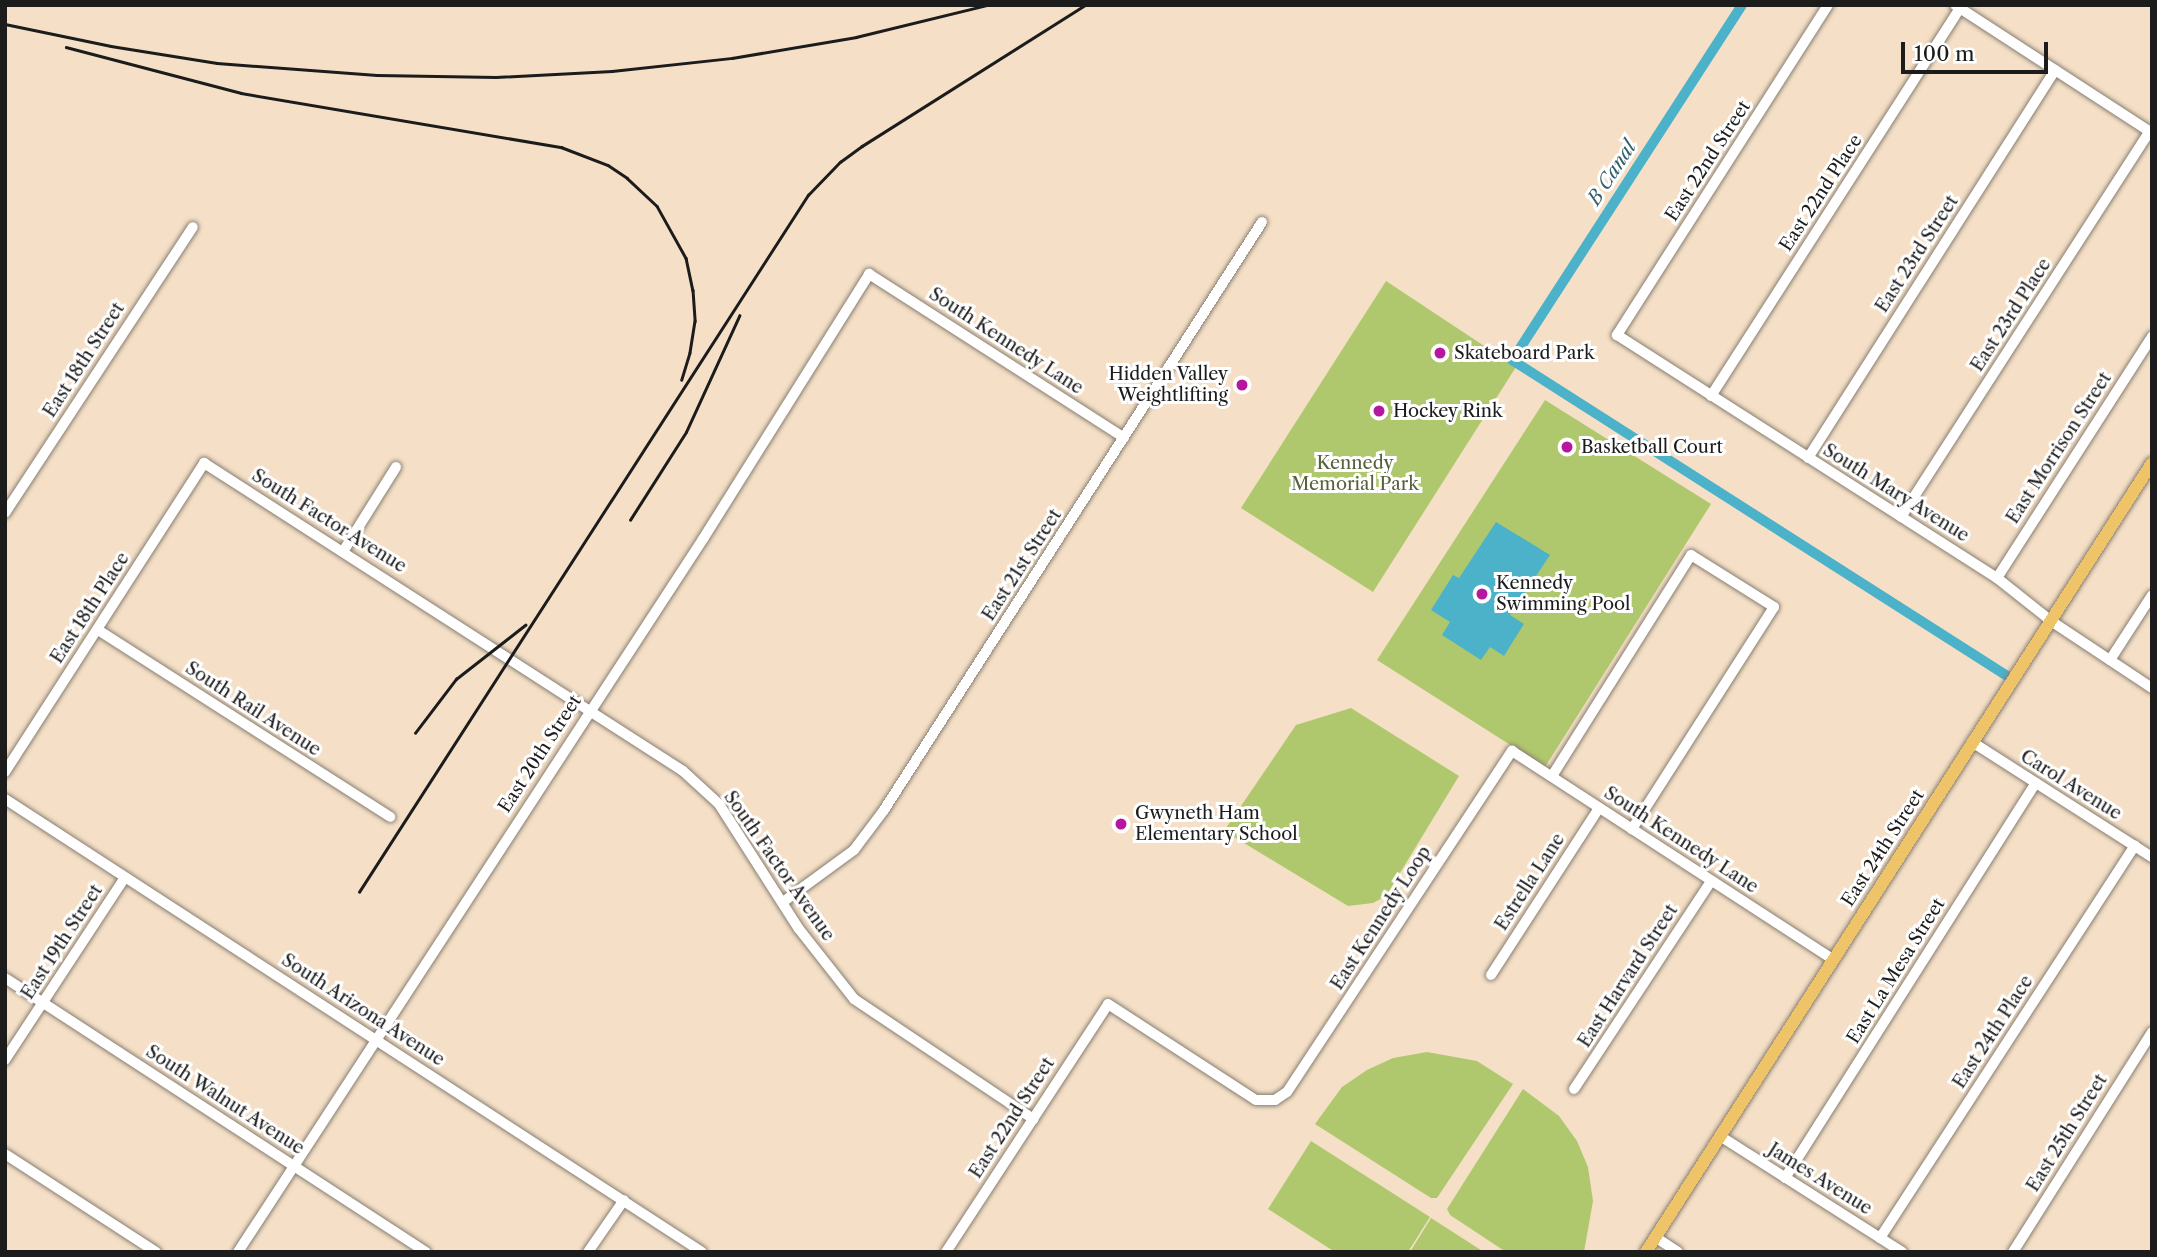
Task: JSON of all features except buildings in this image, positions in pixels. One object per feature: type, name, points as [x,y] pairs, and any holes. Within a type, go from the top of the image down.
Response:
[{"type":"main road","name":"East 24th Street","points":[[1646,1252],[2152,463]]},
{"type":"street","name":"East 22nd Street","points":[[1617,335],[1828,5]]},
{"type":"street","points":[[1958,7],[2151,132]]},
{"type":"street","name":"East 22nd Place","points":[[1711,396],[1958,7]]},
{"type":"street","name":"East 23rd Street","points":[[1808,458],[2055,70]]},
{"type":"street","name":"East 23rd Place","points":[[1901,517],[2151,132]]},
{"type":"street","name":"East 21st Street","points":[[783,902],[855,850],[869,831],[1262,222]]},
{"type":"street","name":"East 18th Street","points":[[5,513],[193,227]]},
{"type":"street","name":"South Kennedy Lane","points":[[869,274],[1124,438]]},
{"type":"street","name":"East 20th Street","points":[[238,1252],[703,539],[869,274]]},
{"type":"street","name":"South Mary Avenue","points":[[1617,335],[1997,578],[2051,621],[2152,688]]},
{"type":"street","name":"East Morrison Street","points":[[1997,578],[2152,337]]},
{"type":"street","name":"South Factor Avenue","points":[[204,463],[344,550],[683,771],[719,804],[799,929],[854,999],[1033,1119]]},
{"type":"street","name":"East 18th Place","points":[[5,772],[204,463]]},
{"type":"street","points":[[344,550],[396,467]]},
{"type":"street","points":[[1552,776],[1691,555],[1774,607],[1632,829]]},
{"type":"street","points":[[2110,660],[2152,595]]},
{"type":"street","name":"South Rail Avenue","points":[[98,630],[390,817]]},
{"type":"street","name":"Carol Avenue","points":[[1972,742],[2152,857]]},
{"type":"street","name":"South Kennedy Lane","points":[[1512,751],[1832,959]]},
{"type":"street","name":"East Kennedy Loop","points":[[1108,1004],[1256,1100],[1275,1100],[1287,1092],[1512,751]]},
{"type":"street","name":"East La Mesa Street","points":[[1785,1178],[2036,783]]},
{"type":"street","name":"South Arizona Avenue","points":[[5,799],[702,1252]]},
{"type":"street","name":"Estrella Lane","points":[[1491,975],[1599,808]]},
{"type":"street","name":"East 24th Place","points":[[1880,1238],[2135,846]]},
{"type":"street","name":"East 19th Street","points":[[5,1060],[124,878]]},
{"type":"street","name":"East Harvard Street","points":[[1574,1089],[1711,881]]},
{"type":"street","name":"South Walnut Avenue","points":[[5,978],[426,1252]]},
{"type":"street","name":"East 22nd Street","points":[[946,1252],[1108,1004]]},
{"type":"street","name":"East 25th Street","points":[[2013,1252],[2152,1032]]},
{"type":"street","name":"James Avenue","points":[[1720,1136],[1902,1252]]},
{"type":"street","points":[[5,1154],[156,1252]]},
{"type":"street","points":[[588,1252],[624,1200]]},
{"type":"street","points":[[1656,1237],[1678,1252]]},
{"type":"green space","name":"Kennedy Memorial Park","points":[[1386,281],[1516,367],[1373,592],[1241,508]]},
{"type":"green space","points":[[1545,400],[1711,504],[1545,767],[1377,660]]},
{"type":"green space","points":[[1351,708],[1459,776],[1386,896],[1373,903],[1348,906],[1224,831],[1296,725]]},
{"type":"green space","points":[[1427,1052],[1477,1061],[1513,1084],[1437,1198],[1431,1198],[1315,1124],[1342,1087],[1367,1070],[1393,1058]]},
{"type":"green space","points":[[1523,1089],[1559,1116],[1577,1141],[1588,1167],[1593,1201],[1584,1252],[1506,1252],[1450,1215],[1447,1209]]},
{"type":"green space","points":[[1311,1141],[1430,1217],[1408,1252],[1335,1252],[1268,1209]]},
{"type":"green space","points":[[1431,1218],[1484,1252],[1410,1252]]},
{"type":"water","name":"Kennedy Swimming Pool","points":[[1496,522],[1550,555],[1510,615],[1524,624],[1504,656],[1490,647],[1481,660],[1442,635],[1450,622],[1431,610],[1453,575],[1459,578]]},
{"type":"waterway","name":"B Canal","points":[[1742,5],[1512,360],[2012,679]]},
{"type":"railway","points":[[5,24],[111,46],[217,63],[377,75],[496,77],[612,71],[732,58],[856,37],[987,5]]},
{"type":"railway","points":[[359,892],[808,195],[840,162],[862,146],[1085,5]]},
{"type":"railway","points":[[66,47],[241,93],[561,147],[608,165],[627,178],[657,206],[686,258],[693,290],[695,321],[682,380]]},
{"type":"railway","points":[[630,520],[686,432],[739,316]]},
{"type":"railway","points":[[415,733],[456,679],[525,625]]},
{"type":"place","name":"Skateboard Park","points":[[1440,353]]},
{"type":"place","name":"Hidden Valley Weightlifting","points":[[1242,385]]},
{"type":"place","name":"Hockey Rink","points":[[1379,411]]},
{"type":"place","name":"Basketball Court","points":[[1567,447]]},
{"type":"place","name":"Kennedy Swimming Pool","points":[[1482,594]]},
{"type":"place","name":"Gwyneth Ham Elementary School","points":[[1121,824]]}]
